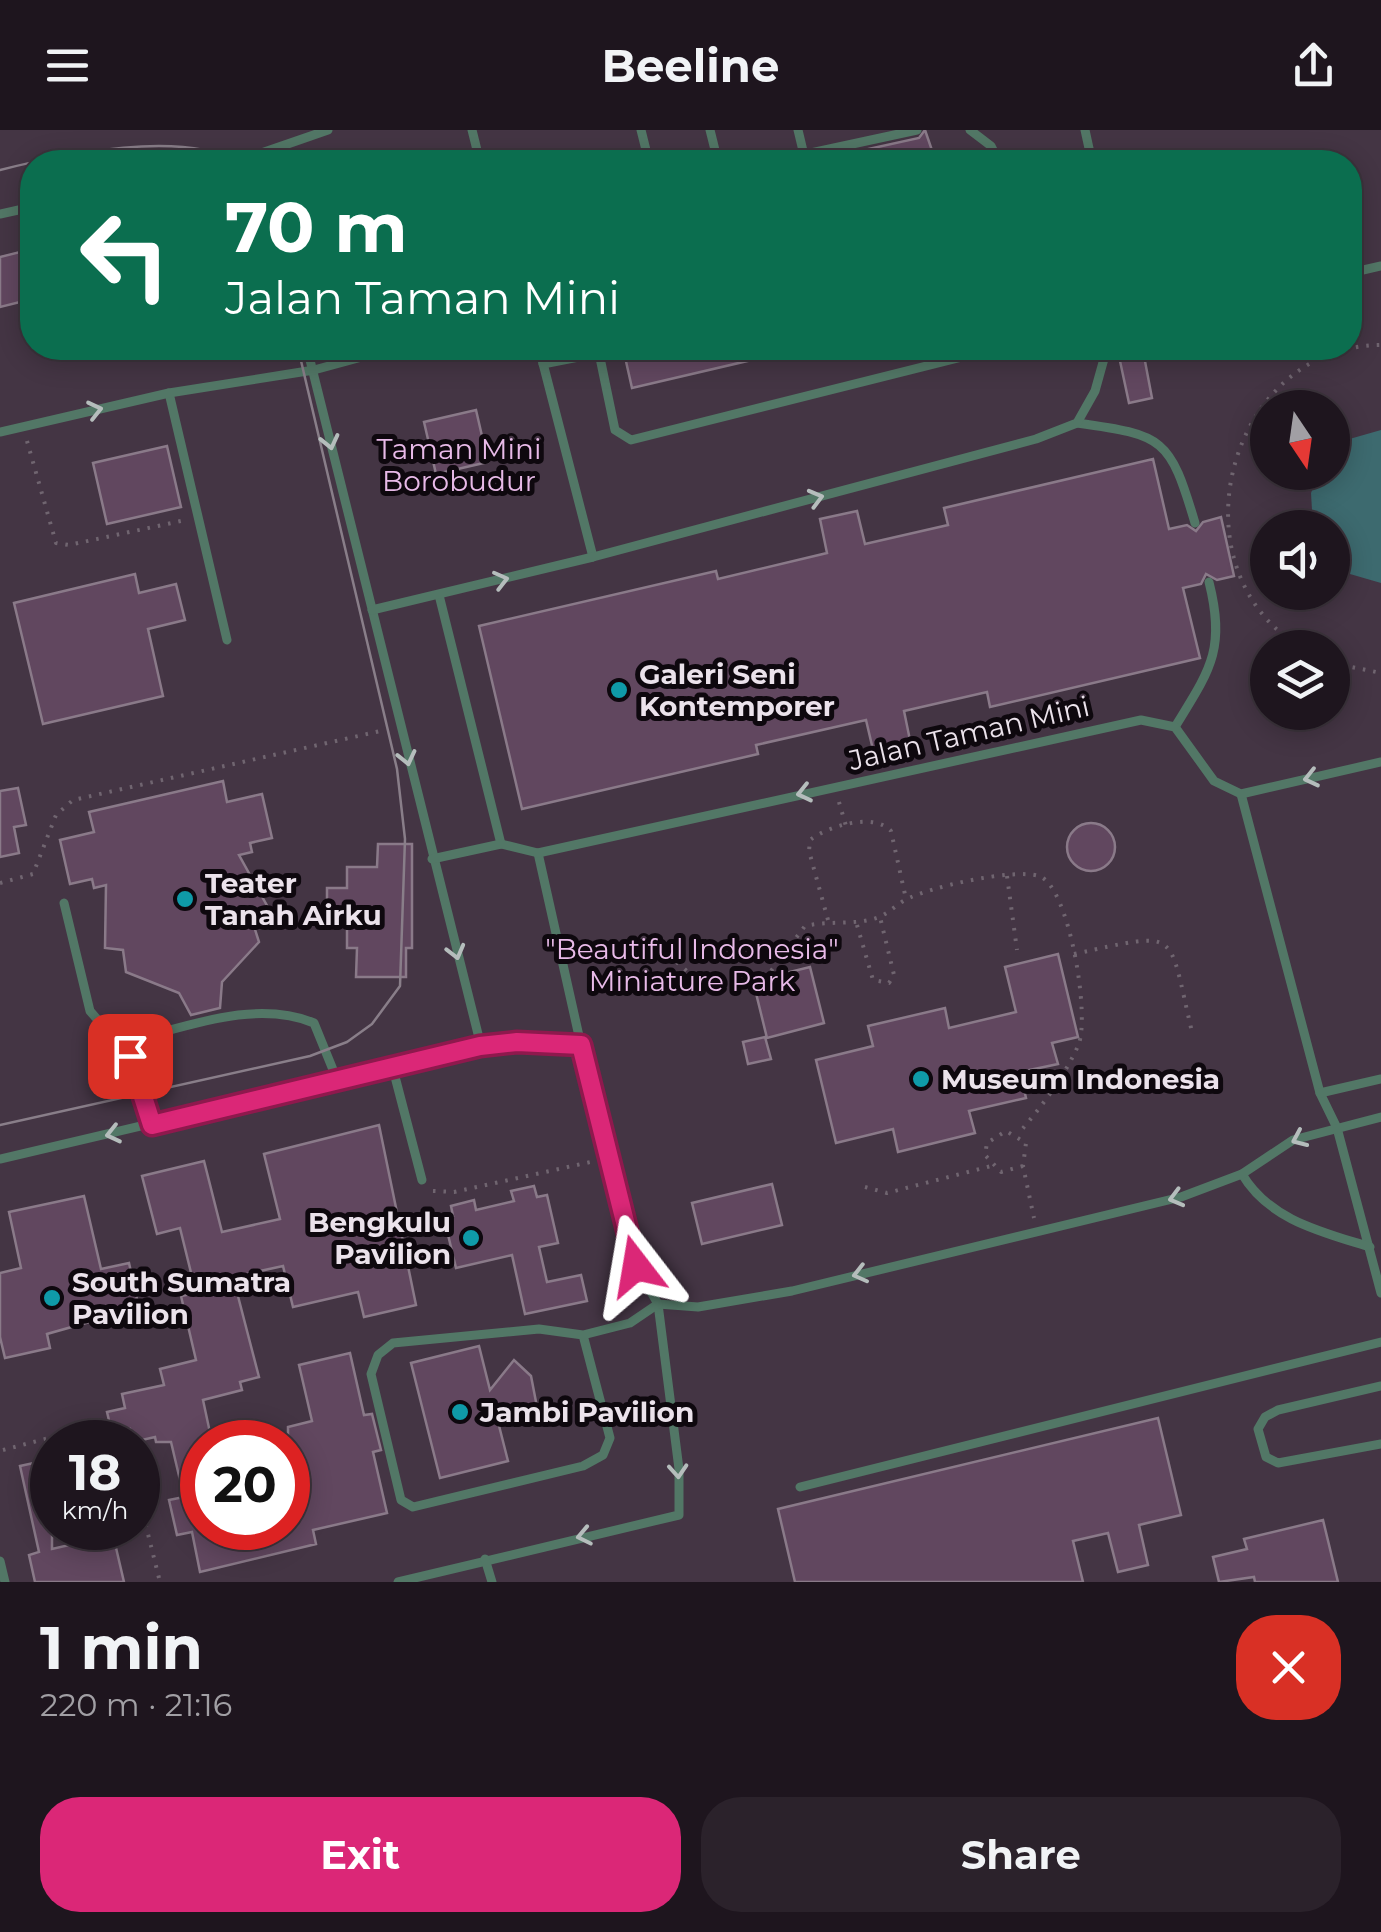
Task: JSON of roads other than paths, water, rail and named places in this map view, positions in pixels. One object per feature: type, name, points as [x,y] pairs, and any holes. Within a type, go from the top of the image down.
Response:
[{"type":"lane","points":[[277,150],[328,130]]},
{"type":"lane","points":[[827,150],[918,130]]},
{"type":"lane","points":[[970,130],[993,150]]},
{"type":"lane","points":[[311,360],[480,1046]]},
{"type":"lane","points":[[0,432],[168,393],[314,370],[350,360]]},
{"type":"lane","points":[[542,360],[594,557]]},
{"type":"lane","points":[[543,364],[559,360]]},
{"type":"lane","points":[[601,360],[615,430],[631,440],[950,360]]},
{"type":"lane","points":[[1077,423],[1095,392],[1104,360]]},
{"type":"lane","points":[[168,393],[228,640]]},
{"type":"lane","points":[[372,610],[594,557],[1036,440],[1077,423],[1140,432],[1163,446],[1179,470],[1195,523]]},
{"type":"lane","points":[[1209,582],[1219,622],[1215,653],[1175,727],[1189,742],[1203,770],[1225,788],[1242,794],[1381,762]]},
{"type":"lane","points":[[439,595],[501,844]]},
{"type":"lane","name":"Jalan Taman Mini","points":[[432,859],[501,844],[538,853],[1104,725],[1157,720],[1175,727]]},
{"type":"lane","points":[[1242,794],[1320,1093],[1337,1128],[1381,1293]]},
{"type":"lane","points":[[398,1582],[680,1515],[658,1304],[636,1266],[538,853]]},
{"type":"lane","points":[[64,903],[90,1011],[130,1056],[152,1125]]},
{"type":"lane","points":[[121,1044],[239,1014],[288,1012],[314,1024],[338,1082]]},
{"type":"lane","points":[[0,1159],[480,1046],[517,1042],[581,1045]]},
{"type":"lane","points":[[393,1069],[422,1180]]},
{"type":"lane","points":[[1320,1093],[1381,1079]]},
{"type":"lane","points":[[583,1335],[610,1438],[603,1455],[564,1471],[413,1508],[404,1504],[398,1494],[371,1374],[383,1348],[393,1343],[538,1329],[583,1335],[630,1323],[658,1304],[698,1307],[792,1291],[1181,1197],[1242,1174],[1293,1140],[1381,1118]]},
{"type":"lane","points":[[1242,1174],[1266,1205],[1317,1230],[1370,1247]]},
{"type":"lane","points":[[800,1487],[1381,1342]]},
{"type":"lane","points":[[1381,1386],[1278,1410],[1265,1416],[1258,1429],[1266,1457],[1278,1463],[1381,1444]]},
{"type":"lane","points":[[485,1559],[492,1582]]},
{"type":"lane","points":[[0,1561],[5,1582]]},
{"type":"tram line","points":[[106,150],[156,146],[203,150]]},
{"type":"tram line","points":[[0,170],[20,166]]},
{"type":"tram line","points":[[0,1125],[310,1056],[347,1042],[372,1024],[400,986],[405,839],[397,769],[301,360]]},
{"type":"place","name":"Galeri Seni Kontemporer","points":[[619,690]]},
{"type":"place","name":"Teater Tanah Airku","points":[[185,899]]},
{"type":"place","name":"Museum Indonesia","points":[[921,1079]]},
{"type":"place","name":"Bengkulu Pavilion","points":[[471,1238]]},
{"type":"place","name":"South Sumatra Pavilion","points":[[52,1298]]},
{"type":"place","name":"Jambi Pavilion","points":[[460,1412]]},
{"type":"park label","name":"Taman Mini Borobudur","points":[[459,465]]},
{"type":"park label","name":"\"Beautiful Indonesia\" Miniature Park","points":[[692,965]]}]
